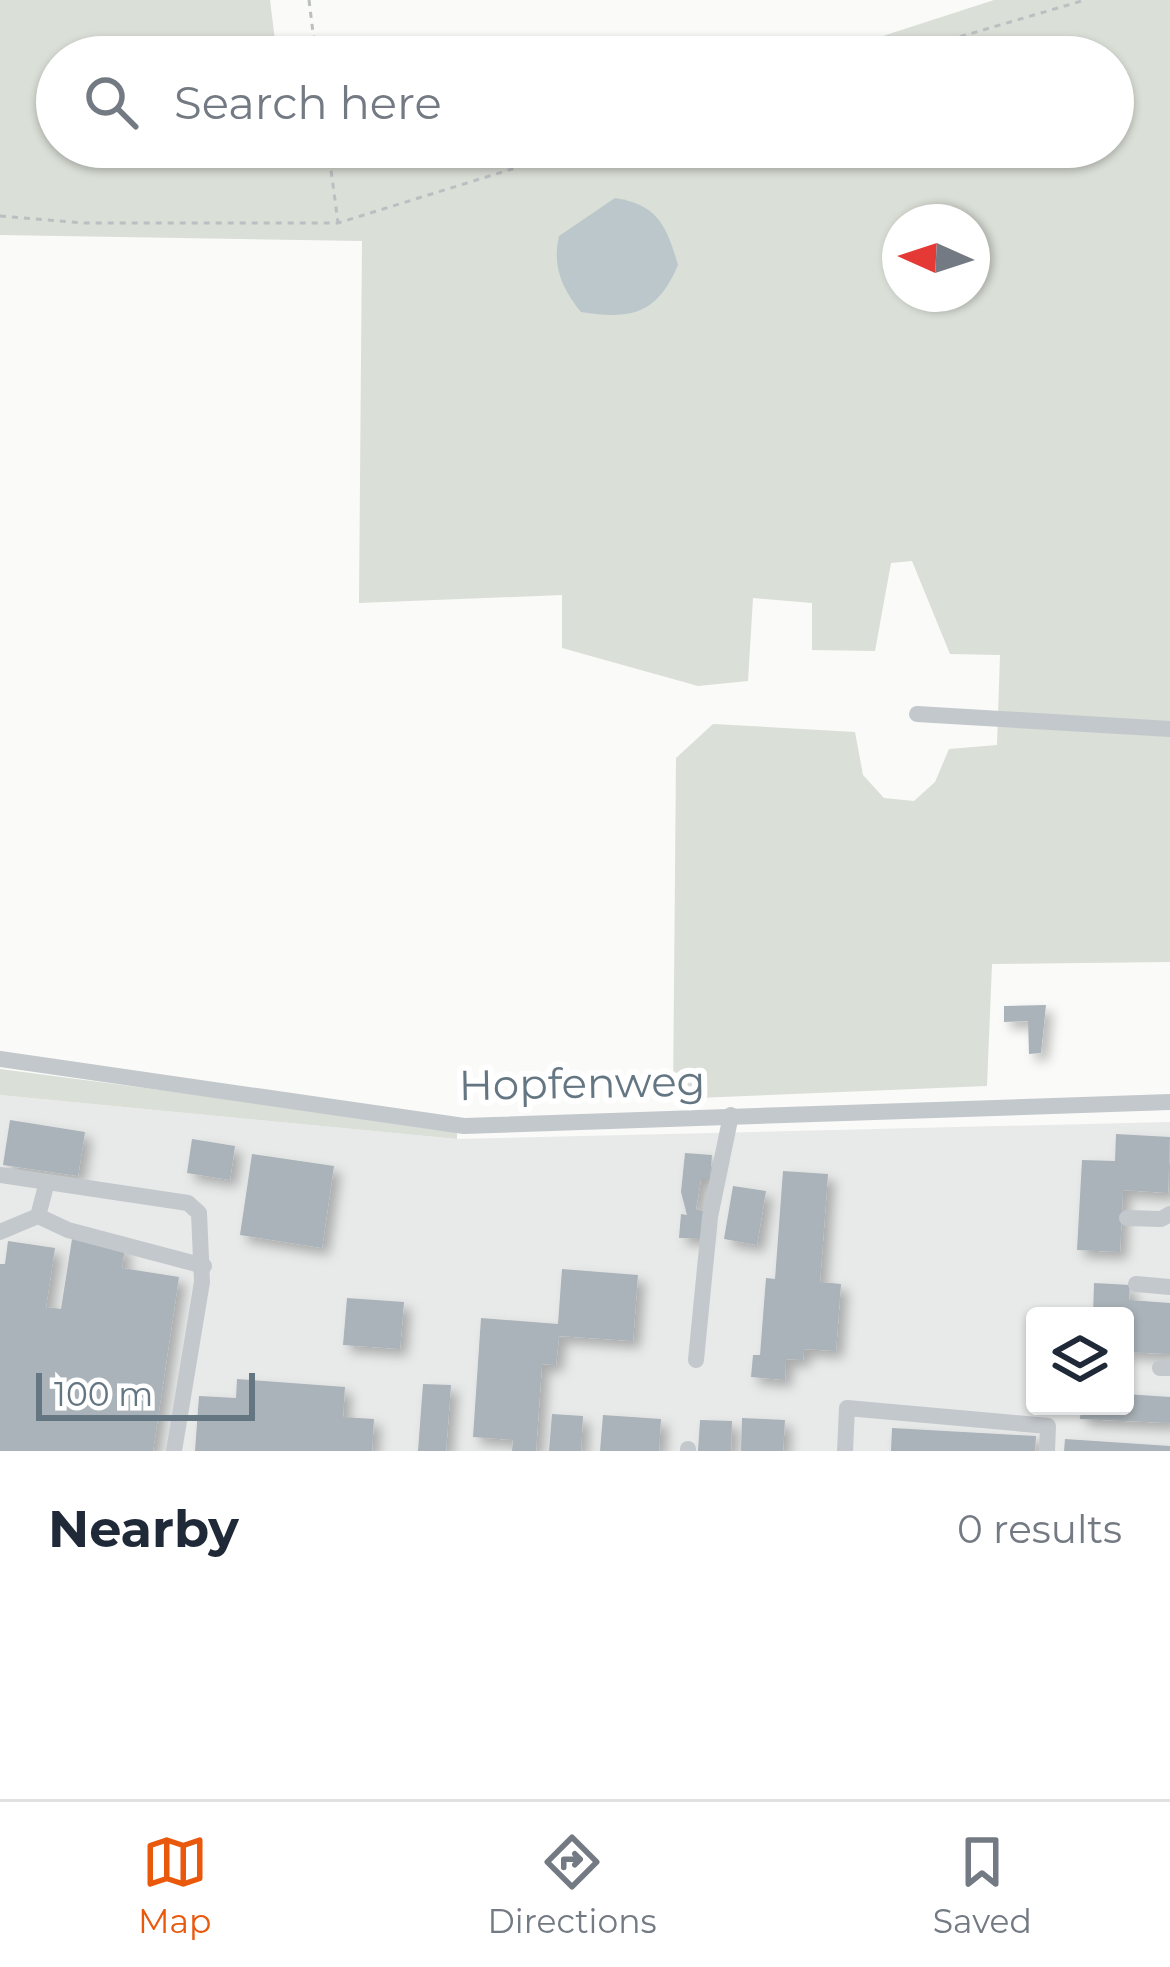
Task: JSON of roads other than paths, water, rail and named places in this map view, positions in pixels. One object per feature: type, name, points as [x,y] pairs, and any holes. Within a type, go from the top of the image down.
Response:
[{"type":"street","points":[[917,714],[1170,729]]},
{"type":"street","name":"Hopfenweg","points":[[0,1059],[464,1126],[1170,1102]]},
{"type":"street","points":[[696,1360],[710,1216],[731,1115]]},
{"type":"street","points":[[0,1175],[188,1203],[199,1213],[204,1266],[174,1451]]},
{"type":"street","points":[[38,1216],[47,1182]]},
{"type":"street","points":[[1127,1217],[1161,1219],[1170,1214]]},
{"type":"street","points":[[0,1232],[38,1216],[68,1230],[204,1266]]},
{"type":"street","points":[[1136,1284],[1170,1287]]},
{"type":"street","points":[[845,1451],[847,1408],[1048,1426],[1047,1451]]}]
